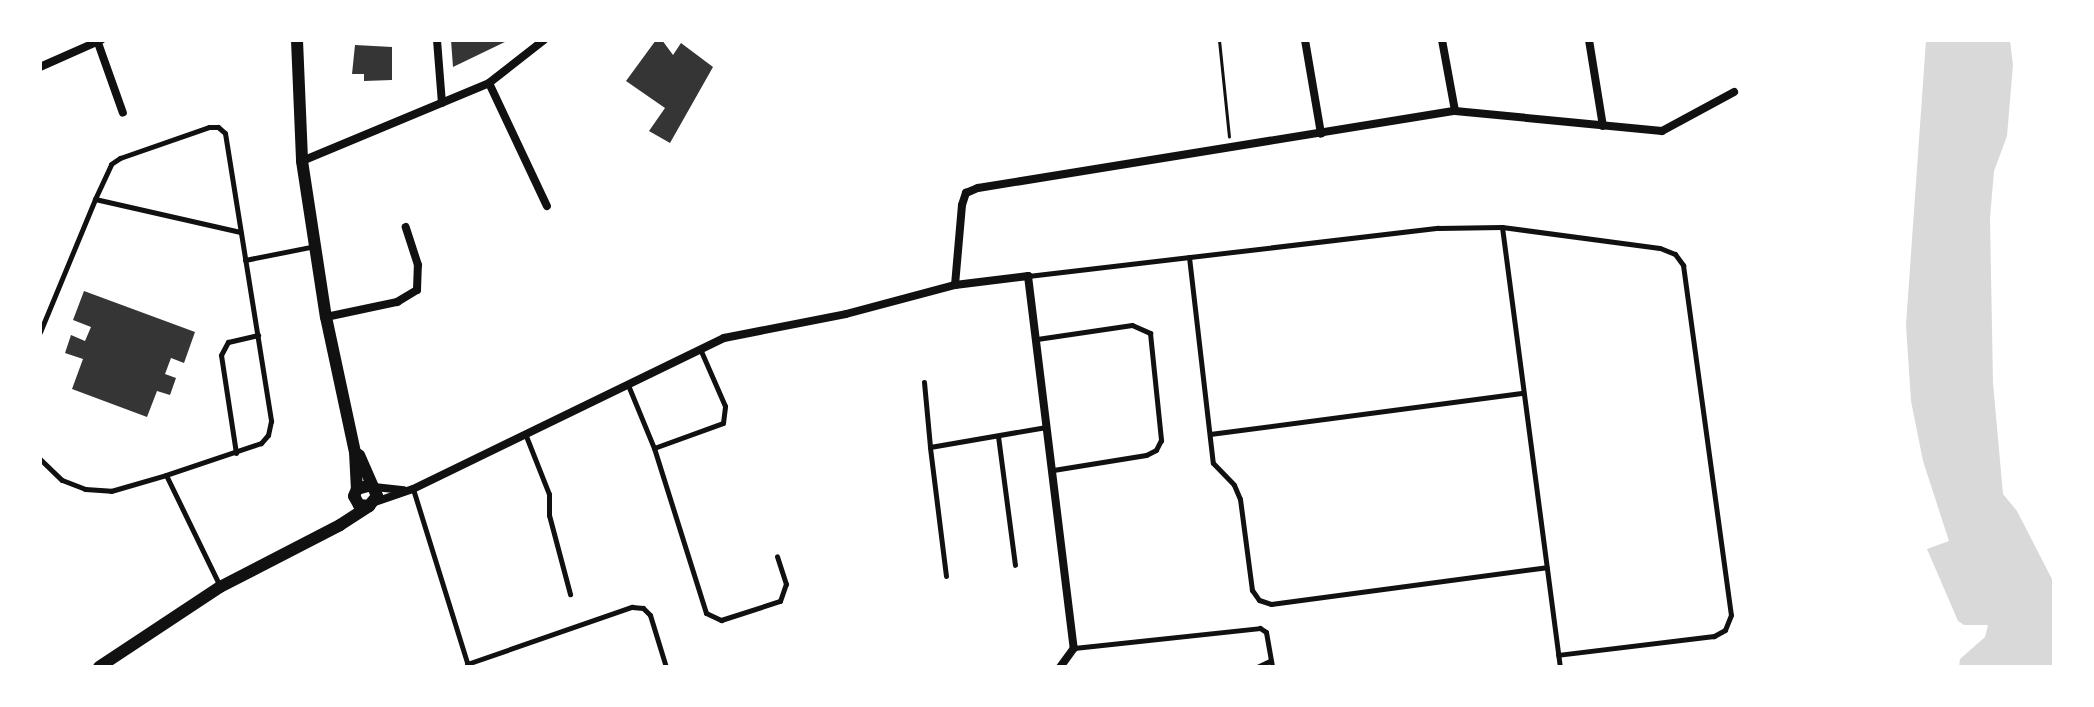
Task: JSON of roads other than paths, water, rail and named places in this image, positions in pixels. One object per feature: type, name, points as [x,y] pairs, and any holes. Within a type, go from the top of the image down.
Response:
[{"type":"street","points":[[297,40],[302,161],[326,317],[352,437],[356,494],[362,506],[413,489],[724,338],[846,314],[955,285],[1028,276],[1074,648],[1060,667]]},
{"type":"street","points":[[437,40],[442,103]]},
{"type":"street","points":[[302,161],[489,83],[544,40]]},
{"type":"street","points":[[1305,40],[1321,134]]},
{"type":"street","points":[[1442,40],[1455,111]]},
{"type":"street","points":[[1589,40],[1603,126]]},
{"type":"street","points":[[40,67],[99,41],[123,113]]},
{"type":"street","points":[[489,83],[547,206]]},
{"type":"street","points":[[955,285],[966,193],[978,188],[1455,111],[1662,131],[1734,92]]},
{"type":"street","points":[[326,317],[397,302],[417,290],[418,265],[406,227]]},
{"type":"street","points":[[352,437],[372,486],[372,504]]},
{"type":"street","points":[[325,532],[356,494],[372,486],[413,489]]},
{"type":"street","points":[[99,667],[220,587],[372,504]]},
{"type":"lane","points":[[40,332],[111,164],[120,158],[209,127],[218,127],[225,133],[271,421],[268,435],[261,443],[236,453],[111,491],[85,489],[62,480],[40,459]]},
{"type":"lane","points":[[95,199],[240,232]]},
{"type":"lane","points":[[1502,227],[1560,667]]},
{"type":"lane","points":[[1028,276],[1438,228],[1502,227],[1660,248],[1675,254],[1683,265],[1731,615],[1725,630],[1714,636],[1558,655]]},
{"type":"lane","points":[[245,260],[315,246]]},
{"type":"lane","points":[[1189,257],[1213,463],[1234,485],[1240,499],[1252,590],[1259,600],[1271,604],[1547,567]]},
{"type":"lane","points":[[1037,339],[1132,325],[1150,333],[1161,440],[1156,450],[1146,455],[1053,470]]},
{"type":"lane","points":[[236,453],[221,355],[228,342],[258,335]]},
{"type":"lane","points":[[654,448],[723,423],[726,416],[701,351]]},
{"type":"lane","points":[[924,382],[946,576]]},
{"type":"lane","points":[[628,384],[654,448],[706,613],[721,620],[780,601],[786,584],[777,556]]},
{"type":"lane","points":[[1210,434],[1523,393]]},
{"type":"lane","points":[[930,447],[1047,427]]},
{"type":"lane","points":[[526,436],[549,494],[549,515],[570,594]]},
{"type":"lane","points":[[998,436],[1015,565]]},
{"type":"lane","points":[[166,475],[220,587]]},
{"type":"lane","points":[[413,489],[468,666],[632,607],[643,608],[650,615],[666,667]]},
{"type":"lane","points":[[1074,648],[1253,628],[1266,632],[1271,664],[1257,667]]}]
